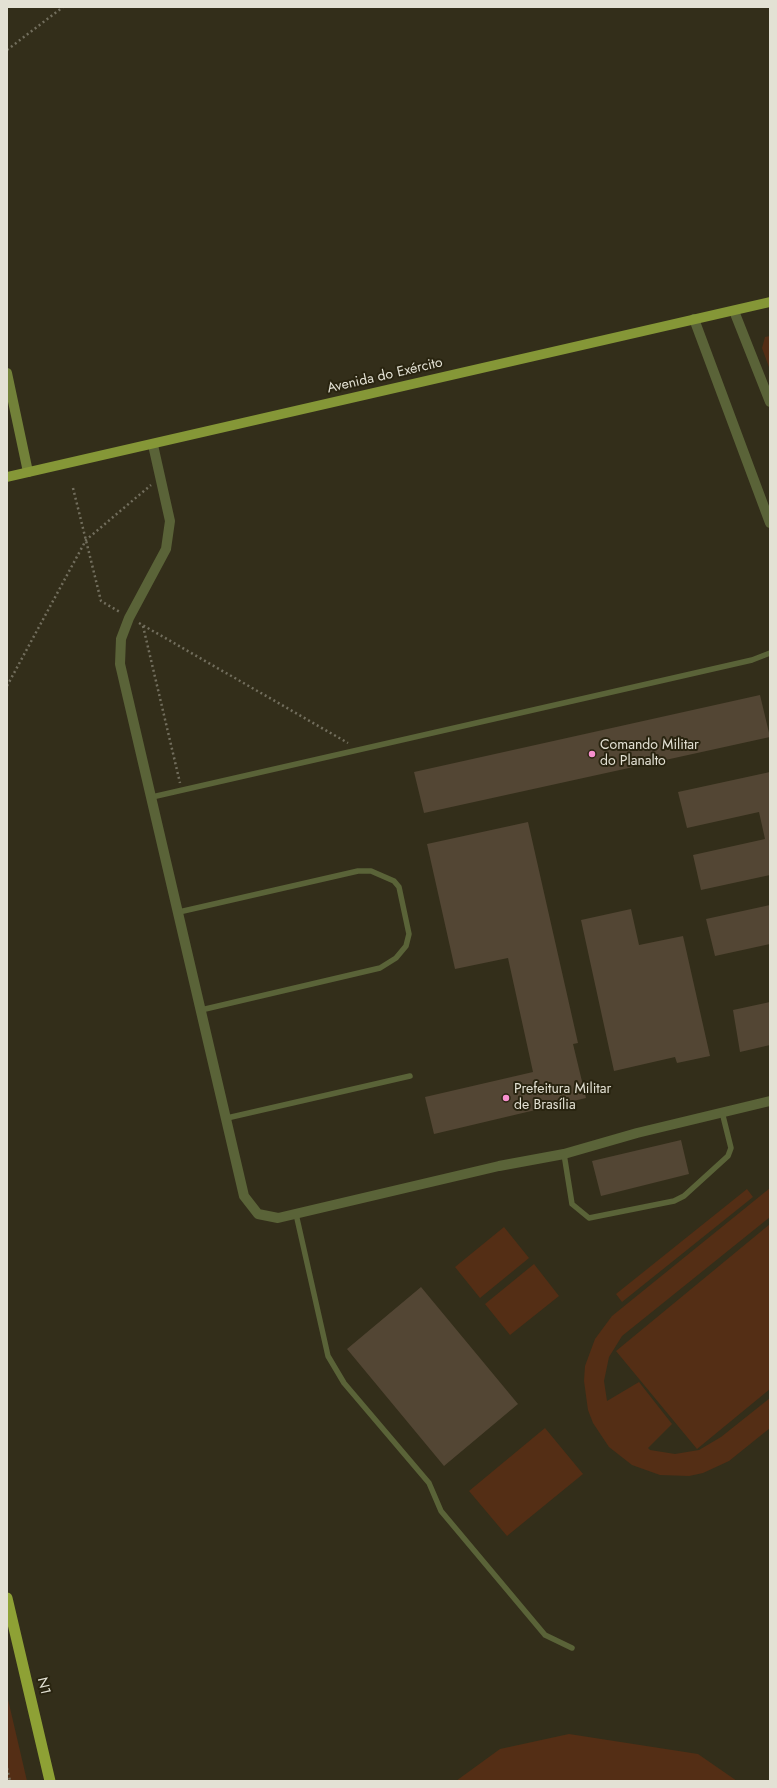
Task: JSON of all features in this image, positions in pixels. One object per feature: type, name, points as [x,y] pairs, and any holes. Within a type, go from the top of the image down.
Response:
[{"type":"highway","name":"N1","points":[[7,1598],[50,1781]]},
{"type":"main road","name":"Avenida do Exército","points":[[7,477],[153,445],[770,302]]},
{"type":"main road","points":[[7,372],[28,472]]},
{"type":"street","points":[[734,311],[770,402]]},
{"type":"street","points":[[694,319],[770,523]]},
{"type":"street","points":[[153,445],[170,521],[166,549],[129,618],[121,639],[120,664],[244,1196],[258,1214],[278,1218],[499,1166],[564,1154],[637,1132],[770,1101]]},
{"type":"lane","points":[[152,797],[752,660],[770,653]]},
{"type":"lane","points":[[179,912],[358,872],[371,871],[394,881],[399,887],[409,934],[406,946],[396,958],[380,968],[201,1010]]},
{"type":"lane","points":[[227,1118],[410,1076]]},
{"type":"lane","points":[[564,1154],[572,1204],[589,1218],[674,1201],[684,1196],[728,1156],[731,1148],[722,1112]]},
{"type":"lane","points":[[296,1214],[328,1356],[344,1383],[429,1483],[440,1512],[545,1635],[572,1648]]},
{"type":"path","points":[[7,50],[63,7]]},
{"type":"path","points":[[7,686],[86,540],[160,477]]},
{"type":"path","points":[[73,488],[101,601],[120,612]]},
{"type":"path","points":[[137,622],[348,743]]},
{"type":"path","points":[[143,625],[182,790]]},
{"type":"path","points":[[7,1768],[10,1781]]},
{"type":"shaded area","points":[[770,336],[770,370],[762,348],[765,337]]},
{"type":"shaded area","points":[[770,1188],[770,1217],[622,1336],[609,1357],[604,1381],[607,1401],[639,1382],[672,1424],[648,1448],[650,1450],[675,1454],[699,1450],[721,1437],[770,1398],[770,1428],[729,1461],[703,1473],[689,1476],[660,1475],[632,1465],[609,1447],[593,1423],[588,1410],[584,1381],[585,1366],[595,1339],[612,1316]]},
{"type":"shaded area","points":[[747,1189],[753,1197],[622,1302],[616,1294]]},
{"type":"shaded area","points":[[770,1224],[770,1389],[697,1449],[616,1351]]},
{"type":"shaded area","points":[[504,1227],[529,1258],[480,1298],[455,1267]]},
{"type":"shaded area","points":[[534,1264],[559,1296],[510,1335],[485,1304]]},
{"type":"shaded area","points":[[545,1428],[583,1474],[507,1536],[469,1491]]},
{"type":"shaded area","points":[[7,1695],[27,1781],[7,1781]]},
{"type":"shaded area","points":[[569,1734],[698,1754],[737,1781],[456,1781],[500,1749]]},
{"type":"building","name":"Comando Militar do Planalto","points":[[760,695],[770,737],[424,813],[414,772]]},
{"type":"building","points":[[770,772],[770,875],[701,890],[693,855],[765,839],[759,812],[687,828],[678,792]]},
{"type":"building","points":[[528,822],[578,1043],[573,1044],[586,1098],[434,1134],[425,1097],[533,1072],[508,958],[455,969],[427,844]]},
{"type":"building","points":[[770,905],[770,944],[715,956],[706,919]]},
{"type":"building","points":[[631,909],[639,945],[683,936],[710,1056],[677,1063],[675,1057],[614,1071],[581,920]]},
{"type":"building","points":[[770,1002],[770,1045],[740,1052],[733,1010]]},
{"type":"building","points":[[681,1140],[689,1174],[601,1196],[592,1161]]},
{"type":"building","points":[[421,1287],[518,1404],[444,1466],[347,1349]]},
{"type":"place","name":"Comando Militar do Planalto","points":[[592,754]]},
{"type":"place","name":"Prefeitura Militar de Brasília","points":[[506,1098]]}]
